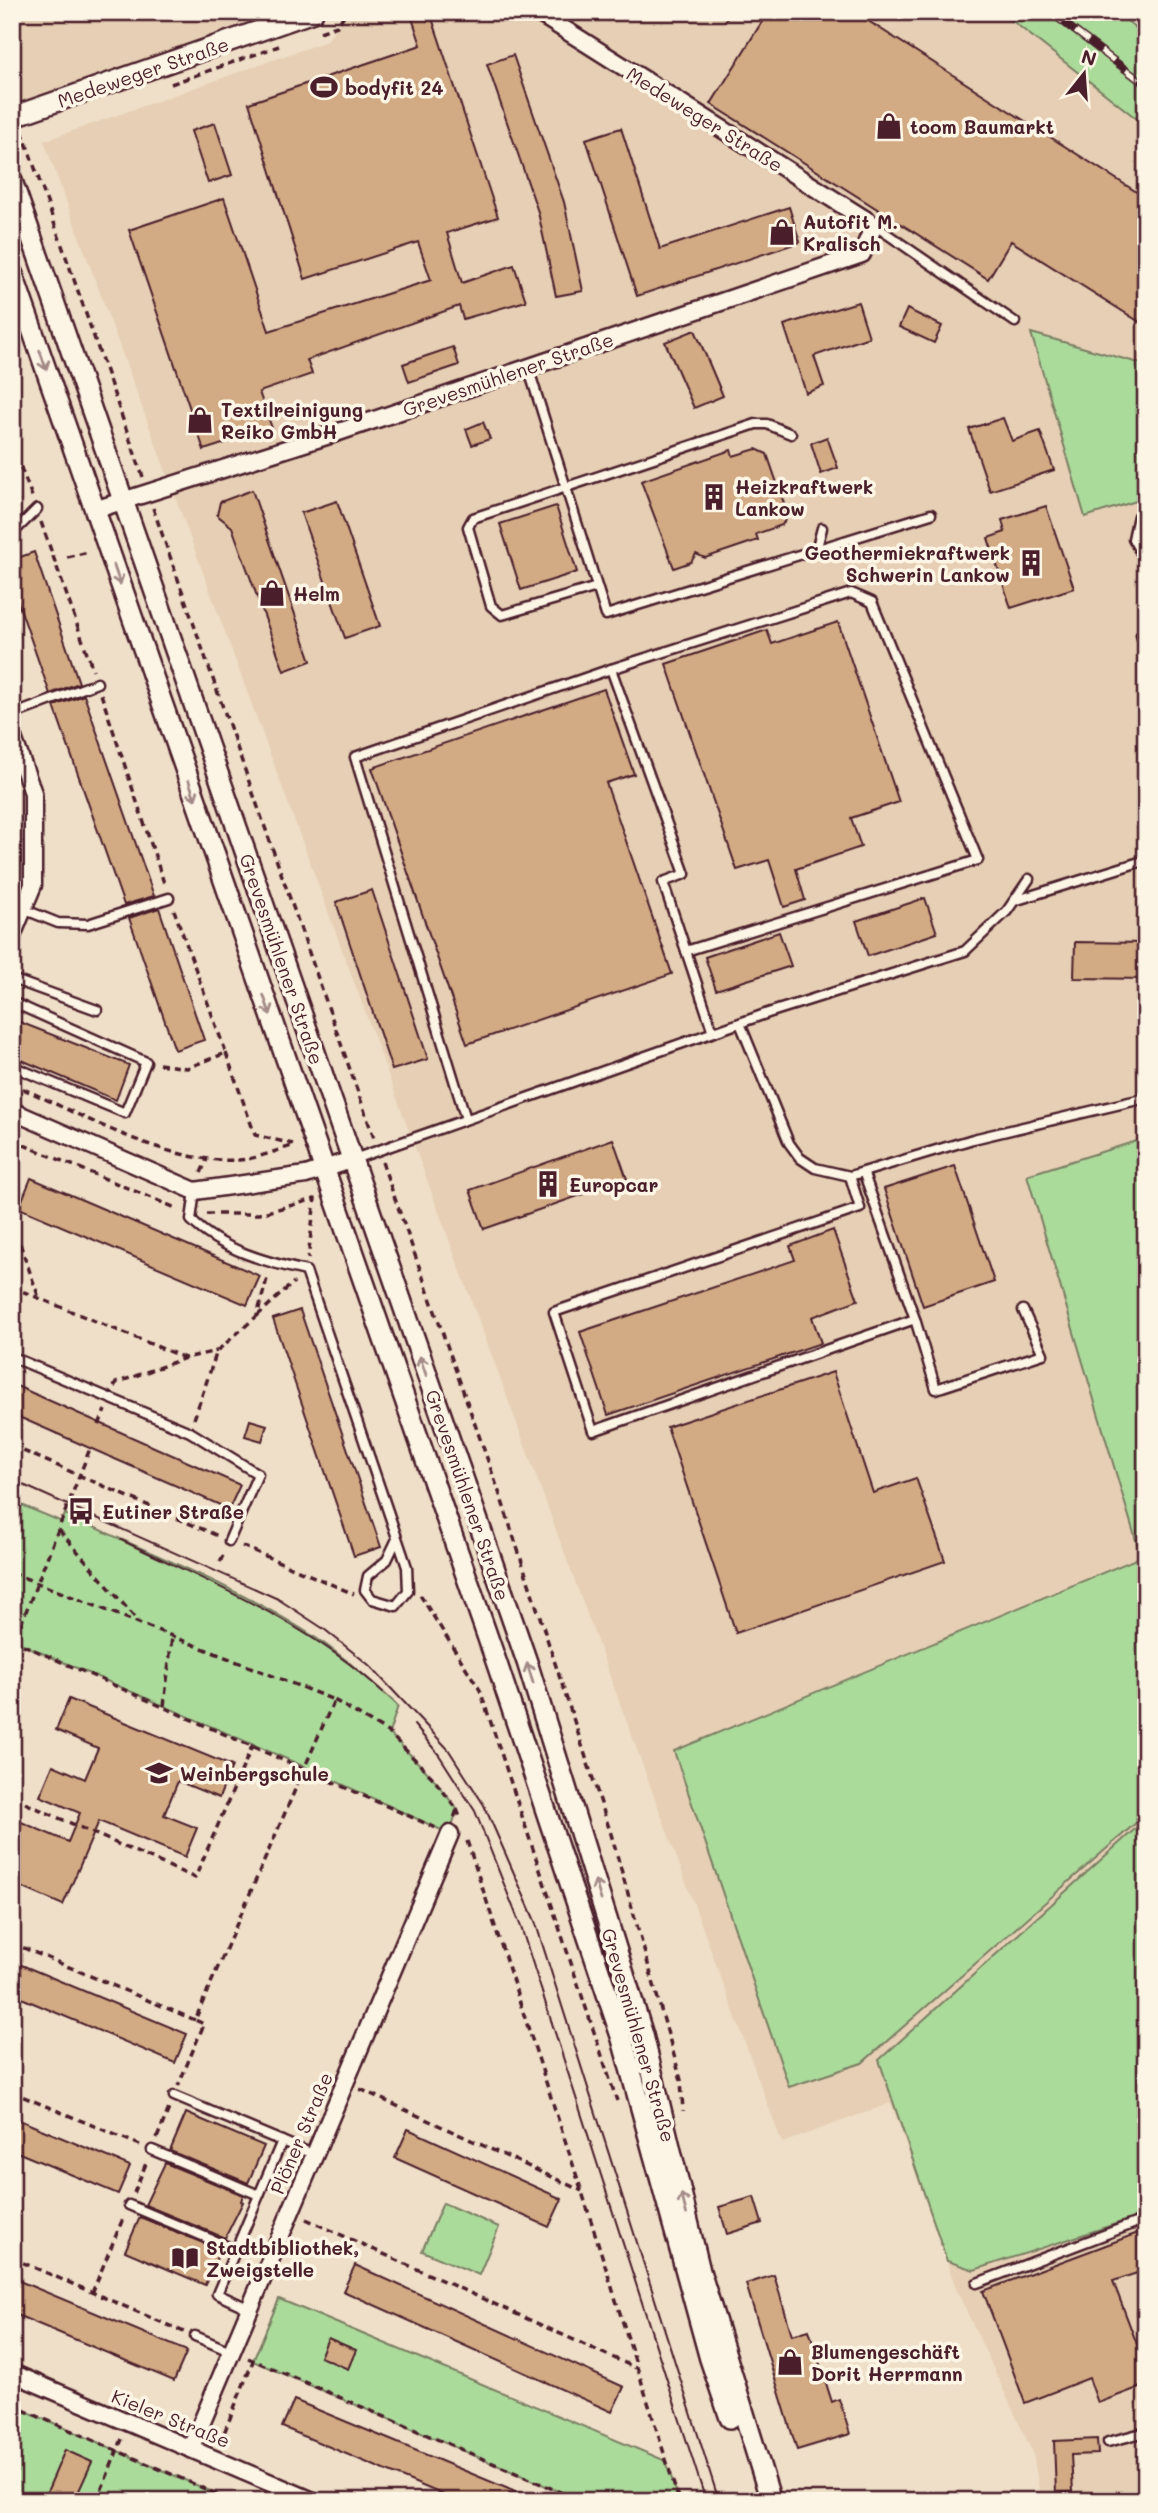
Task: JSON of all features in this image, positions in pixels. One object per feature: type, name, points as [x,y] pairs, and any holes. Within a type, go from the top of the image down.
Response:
[{"type":"street","name":"Medeweger Straße","points":[[12,117],[313,12]]},
{"type":"street","name":"Medeweger Straße","points":[[537,12],[874,225]]},
{"type":"street","name":"Grevesmühlener Straße","points":[[12,181],[535,1689],[643,2035],[700,2271],[771,2501]]},
{"type":"street","name":"Grevesmühlener Straße","points":[[94,510],[149,494],[862,254],[874,225]]},
{"type":"street","name":"Grevesmühlener Straße","points":[[12,272],[497,1664],[618,2026],[710,2359],[757,2501]]},
{"type":"street","points":[[12,735],[33,793],[33,885],[12,936]]},
{"type":"street","points":[[12,1111],[195,1191],[306,1175],[351,1160]]},
{"type":"street","name":"Plöner Straße","points":[[191,2448],[450,1834]]},
{"type":"street","name":"Kieler Straße","points":[[12,2373],[313,2501]]},
{"type":"lane","points":[[874,225],[1015,322]]},
{"type":"lane","points":[[528,367],[606,614],[931,514]]},
{"type":"lane","points":[[597,587],[502,615],[491,606],[468,527],[473,518],[756,424],[768,424],[791,434]]},
{"type":"lane","points":[[12,534],[37,509]]},
{"type":"lane","points":[[1146,511],[1138,516],[1133,539],[1146,562]]},
{"type":"lane","points":[[816,551],[822,528]]},
{"type":"lane","points":[[466,1119],[355,757],[611,669],[851,593],[872,602],[978,860],[686,951]]},
{"type":"lane","points":[[1146,630],[1141,635],[1146,650]]},
{"type":"lane","points":[[611,669],[685,874],[663,882],[713,1032]]},
{"type":"lane","points":[[12,715],[97,682]]},
{"type":"lane","points":[[1014,901],[1146,860]]},
{"type":"lane","points":[[351,1160],[713,1032],[965,951],[1014,901],[1029,879]]},
{"type":"lane","points":[[23,909],[58,923],[88,924],[169,898]]},
{"type":"lane","points":[[12,979],[97,1010]]},
{"type":"lane","points":[[12,1002],[146,1062],[125,1113],[12,1066]]},
{"type":"lane","points":[[740,1023],[789,1143],[800,1158],[816,1168],[850,1176],[864,1174],[973,1139],[1146,1098]]},
{"type":"lane","points":[[864,1174],[915,1320],[936,1390],[1043,1354],[1023,1310]]},
{"type":"lane","points":[[850,1176],[860,1208],[554,1312],[593,1432],[915,1320]]},
{"type":"lane","points":[[195,1191],[191,1220],[207,1236],[271,1263],[306,1271],[397,1539],[410,1578],[408,1591],[396,1606],[372,1599],[365,1590],[368,1576],[387,1560],[397,1539]]},
{"type":"lane","points":[[12,1357],[190,1432],[258,1474],[229,1541]]},
{"type":"lane","points":[[174,2096],[315,2155]]},
{"type":"lane","points":[[250,2309],[217,2294],[282,2141]]},
{"type":"lane","points":[[152,2150],[259,2195]]},
{"type":"lane","points":[[129,2206],[236,2250]]},
{"type":"lane","points":[[977,2283],[1146,2219]]},
{"type":"lane","points":[[195,2336],[232,2352]]},
{"type":"lane","points":[[1108,2442],[1146,2432]]},
{"type":"path","points":[[715,12],[727,20]]},
{"type":"path","points":[[28,149],[368,1122]]},
{"type":"path","points":[[12,445],[97,682],[169,898],[256,1135],[295,1144],[240,1160],[207,1159],[145,1142],[12,1084]]},
{"type":"path","points":[[146,1062],[187,1069],[226,1053]]},
{"type":"path","points":[[109,1399],[116,1383],[184,1359],[217,1351],[306,1271],[315,1199]]},
{"type":"path","points":[[12,1221],[39,1298]]},
{"type":"path","points":[[257,1316],[271,1263]]},
{"type":"path","points":[[12,1287],[184,1359]]},
{"type":"path","points":[[190,1432],[217,1351]]},
{"type":"path","points":[[12,1446],[360,1597],[372,1599]]},
{"type":"path","points":[[12,1647],[92,1446]]},
{"type":"path","points":[[59,1530],[141,1623]]},
{"type":"path","points":[[12,1573],[334,1700],[389,1733],[432,1777],[457,1809],[679,2501]]},
{"type":"path","points":[[410,1578],[480,1690],[621,2111]]},
{"type":"path","points":[[164,1706],[172,1637]]},
{"type":"path","points":[[13,1641],[253,1744],[467,1841]]},
{"type":"path","points":[[195,2020],[334,1700]]},
{"type":"path","points":[[25,1803],[195,1878],[253,1744]]},
{"type":"path","points":[[450,1834],[457,1809]]},
{"type":"path","points":[[12,1943],[204,2024],[92,2293]]},
{"type":"path","points":[[1137,1999],[1146,2009]]},
{"type":"path","points":[[345,2083],[582,2192]]},
{"type":"path","points":[[12,2092],[152,2150]]},
{"type":"path","points":[[291,2213],[636,2368]]},
{"type":"path","points":[[12,2258],[195,2336]]},
{"type":"path","points":[[232,2352],[581,2501]]},
{"type":"path","points":[[214,2458],[253,2361]]},
{"type":"path","points":[[12,2405],[233,2501]]},
{"type":"path","points":[[97,2501],[128,2424]]},
{"type":"shaded area","points":[[12,12],[313,12],[12,111]]},
{"type":"shaded area","points":[[346,12],[1001,12],[1146,126],[1146,2501],[1041,2501],[1033,2453],[957,2291],[891,2103],[782,2143],[44,141],[327,41]]},
{"type":"green space","points":[[1001,12],[1116,12],[1146,36],[1146,126]]},
{"type":"green space","points":[[1031,333],[1146,365],[1146,498],[1085,517]]},
{"type":"green space","points":[[1146,1138],[1146,1814],[862,2063],[789,2087],[674,1751],[1141,1557],[1027,1175]]},
{"type":"green space","points":[[12,1501],[62,1522],[65,1514],[193,1572],[257,1603],[337,1653],[398,1706],[389,1733],[432,1777],[457,1809],[450,1834],[305,1767],[12,1640]]},
{"type":"green space","points":[[1146,1819],[1146,2214],[974,2270],[947,2261],[879,2060]]},
{"type":"green space","points":[[443,2203],[499,2227],[479,2275],[422,2251]]},
{"type":"green space","points":[[279,2299],[666,2461],[679,2501],[581,2501],[253,2361]]},
{"type":"green space","points":[[12,2405],[233,2501],[12,2501]]},
{"type":"building","points":[[410,12],[430,12],[498,217],[447,233],[462,283],[514,265],[526,301],[463,319],[459,306],[307,360],[312,374],[259,392],[272,428],[204,450],[129,230],[224,198],[269,331],[431,280],[418,242],[305,279],[249,103],[421,45]]},
{"type":"building","name":"toom Baumarkt","points":[[768,12],[854,12],[1146,198],[1146,326],[1011,241],[988,279],[711,104]]},
{"type":"building","points":[[513,55],[564,202],[583,291],[556,296],[538,212],[487,64]]},
{"type":"building","points":[[215,123],[232,175],[208,183],[191,131]]},
{"type":"building","points":[[621,128],[660,249],[789,207],[800,242],[637,296],[586,139]]},
{"type":"building","points":[[858,302],[869,337],[814,356],[824,386],[806,393],[784,325]]},
{"type":"building","points":[[907,309],[942,326],[934,343],[899,327]]},
{"type":"building","points":[[695,330],[723,396],[694,408],[665,342]]},
{"type":"building","points":[[453,347],[459,365],[409,382],[403,364]]},
{"type":"building","points":[[1003,418],[1012,441],[1040,431],[1054,470],[990,491],[969,429]]},
{"type":"building","points":[[483,422],[490,439],[472,445],[466,429]]},
{"type":"building","points":[[827,437],[838,468],[821,474],[811,443]]},
{"type":"building","name":"Heizkraftwerk Lankow","points":[[756,449],[767,454],[788,515],[782,525],[756,534],[758,540],[705,558],[696,554],[691,562],[674,568],[641,481],[731,450],[733,456]]},
{"type":"building","name":"Helm","points":[[252,490],[311,661],[284,671],[232,527],[217,515],[220,502]]},
{"type":"building","points":[[337,501],[380,626],[345,638],[301,513]]},
{"type":"building","points":[[556,506],[577,572],[521,590],[500,524]]},
{"type":"building","name":"Geothermiekraftwerk Schwerin Lankow","points":[[1046,506],[1074,588],[1011,608],[988,538],[1005,532],[1002,520]]},
{"type":"building","points":[[34,552],[79,683],[50,694],[12,585],[12,560]]},
{"type":"building","points":[[838,622],[899,802],[851,818],[861,847],[796,869],[805,900],[784,907],[769,860],[737,870],[666,664],[767,630],[772,644]]},
{"type":"building","points":[[604,689],[634,774],[606,783],[672,974],[467,1044],[372,768]]},
{"type":"building","points":[[84,695],[154,896],[124,905],[54,706]]},
{"type":"building","points":[[372,890],[428,1059],[392,1070],[336,902]]},
{"type":"building","points":[[925,898],[937,933],[868,956],[856,921]]},
{"type":"building","points":[[159,908],[204,1040],[175,1050],[129,918]]},
{"type":"building","points":[[779,932],[791,966],[716,990],[705,957]]},
{"type":"building","points":[[1075,942],[1146,943],[1146,979],[1074,978]]},
{"type":"building","points":[[12,1019],[129,1065],[116,1100],[12,1056]]},
{"type":"building","name":"Europcar","points":[[613,1139],[627,1179],[484,1229],[470,1190]]},
{"type":"building","points":[[955,1166],[994,1282],[923,1306],[884,1189]]},
{"type":"building","points":[[31,1178],[260,1276],[247,1305],[19,1208]]},
{"type":"building","points":[[833,1230],[858,1300],[812,1317],[821,1343],[608,1415],[580,1332],[795,1260],[790,1246]]},
{"type":"building","points":[[300,1310],[381,1547],[354,1556],[273,1319]]},
{"type":"building","points":[[833,1372],[873,1493],[916,1478],[945,1561],[736,1633],[667,1427]]},
{"type":"building","points":[[12,1384],[240,1485],[229,1509],[12,1414]]},
{"type":"building","points":[[250,1420],[267,1425],[262,1441],[245,1436]]},
{"type":"building","name":"Weinbergschule","points":[[69,1699],[232,1766],[219,1798],[178,1781],[164,1815],[197,1828],[185,1857],[99,1821],[63,1905],[12,1883],[12,1818],[68,1842],[80,1813],[40,1796],[53,1765],[85,1779],[98,1748],[56,1730]]},
{"type":"building","points":[[12,1961],[187,2034],[175,2063],[12,1994]]},
{"type":"building","points":[[186,2113],[264,2146],[248,2183],[170,2151]]},
{"type":"building","points":[[12,2117],[130,2166],[118,2194],[12,2150]]},
{"type":"building","points":[[408,2129],[562,2199],[549,2227],[395,2158]]},
{"type":"building","points":[[165,2163],[243,2195],[243,2202],[225,2238],[145,2205]]},
{"type":"building","points":[[754,2197],[762,2223],[727,2234],[719,2207]]},
{"type":"building","points":[[140,2217],[220,2250],[205,2285],[125,2251]]},
{"type":"building","points":[[1146,2230],[1146,2270],[1113,2281],[1146,2368],[1146,2385],[1098,2403],[1089,2378],[1025,2403],[983,2291]]},
{"type":"building","points":[[355,2265],[624,2387],[612,2412],[343,2291]]},
{"type":"building","points":[[774,2275],[792,2335],[809,2330],[832,2402],[839,2399],[850,2434],[797,2450],[746,2284]]},
{"type":"building","points":[[12,2278],[187,2351],[174,2381],[12,2313]]},
{"type":"building","points":[[328,2338],[356,2350],[348,2369],[320,2357]]},
{"type":"building","points":[[294,2400],[535,2501],[458,2501],[282,2427]]},
{"type":"building","points":[[1097,2439],[1098,2454],[1071,2455],[1073,2492],[1056,2493],[1054,2441]]},
{"type":"building","points":[[65,2450],[92,2462],[75,2501],[43,2501]]},
{"type":"tram line","points":[[12,1480],[278,1599],[324,1629],[369,1665],[448,1749],[484,1805],[535,1921],[719,2501]]},
{"type":"tram line","points":[[121,1540],[224,1589],[291,1625],[354,1667],[383,1692]]},
{"type":"tram line","points":[[414,1725],[439,1755],[475,1811],[521,1927],[706,2501]]},
{"type":"railway","points":[[1050,12],[1146,85]]},
{"type":"place","name":"bodyfit 24","points":[[324,87]]},
{"type":"place","name":"toom Baumarkt","points":[[889,126]]},
{"type":"place","name":"Autofit M. Kralisch","points":[[782,232]]},
{"type":"place","name":"Textilreinigung Reiko GmbH","points":[[200,420]]},
{"type":"place","name":"Heizkraftwerk Lankow","points":[[714,497]]},
{"type":"place","name":"Geothermiekraftwerk Schwerin Lankow","points":[[1031,563]]},
{"type":"place","name":"Helm","points":[[272,593]]},
{"type":"place","name":"Europcar","points":[[548,1184]]},
{"type":"place","name":"Eutiner Straße","points":[[81,1511]]},
{"type":"place","name":"Weinbergschule","points":[[159,1773]]},
{"type":"place","name":"Stadtbibliothek, Zweigstelle","points":[[185,2258]]},
{"type":"place","name":"Blumengeschäft Dorit Herrmann","points":[[790,2362]]}]
